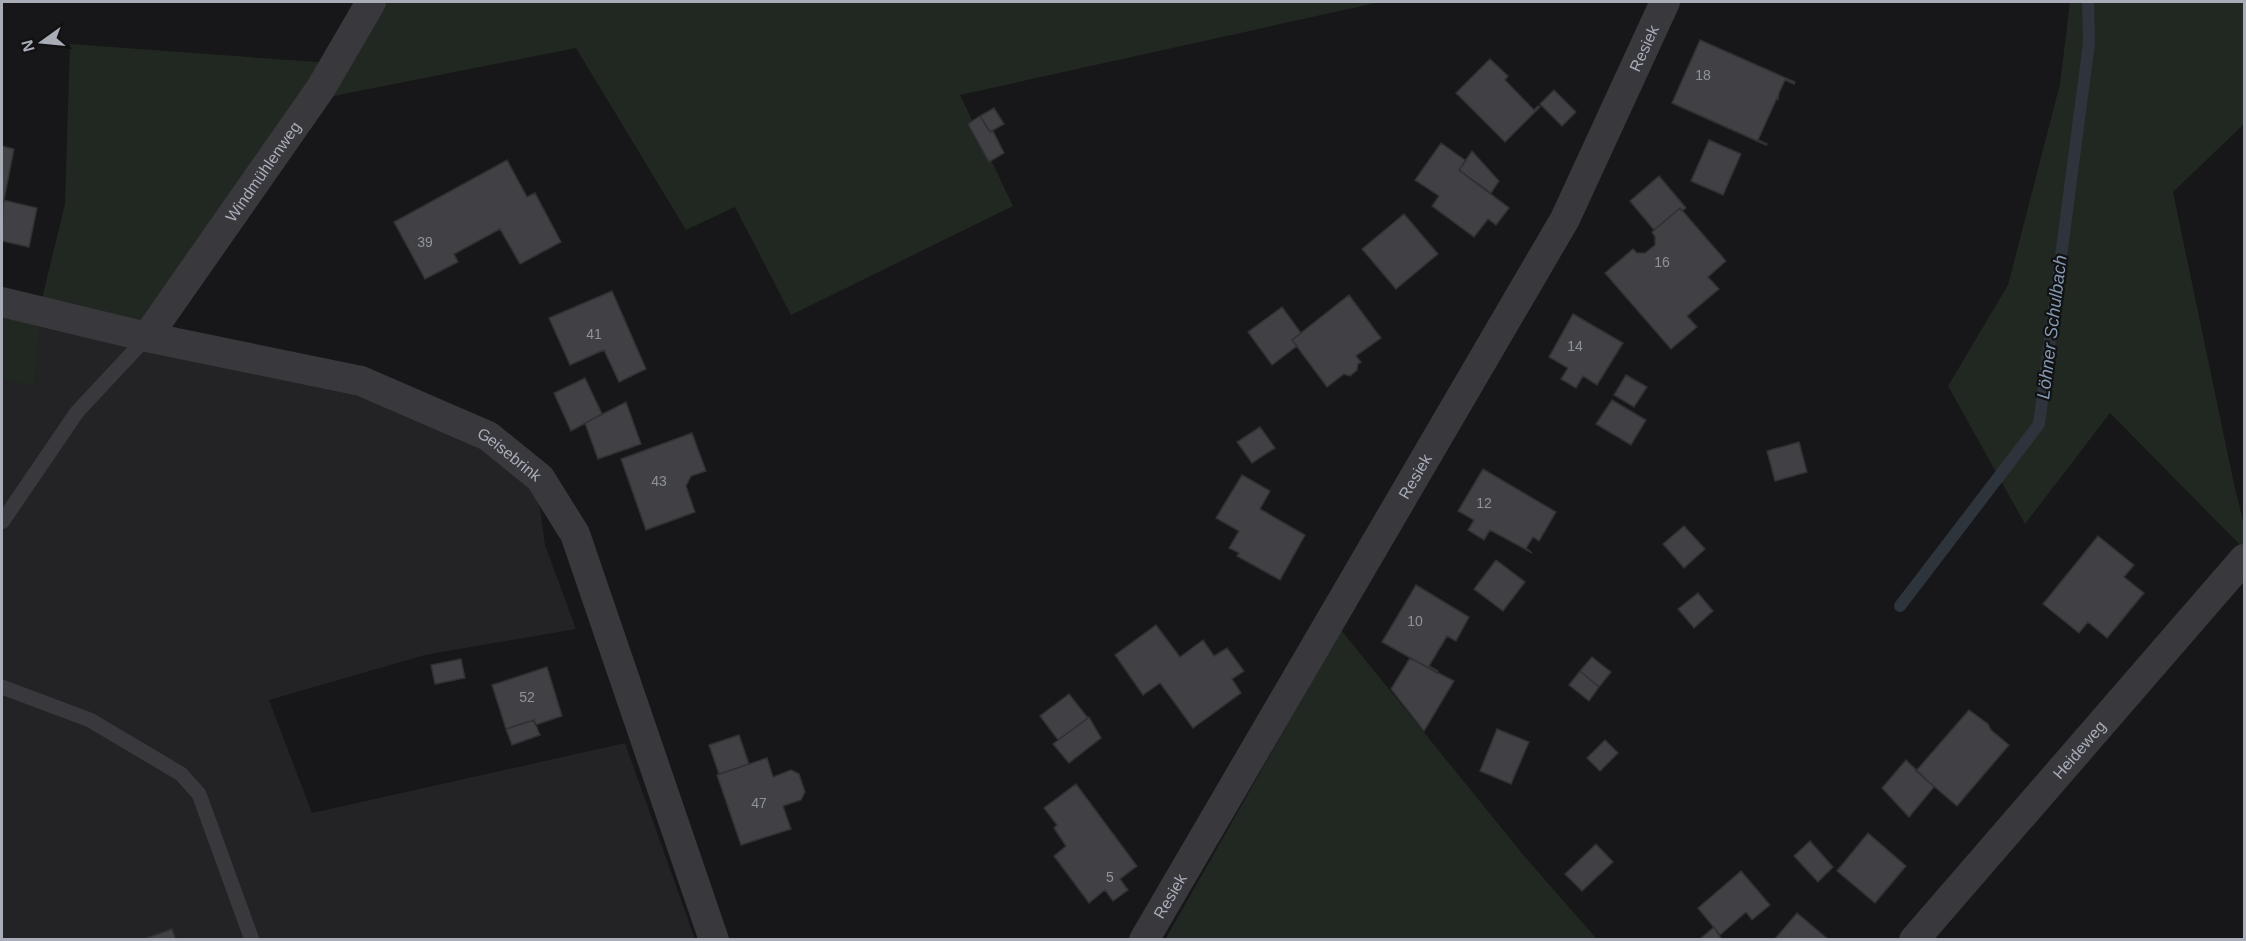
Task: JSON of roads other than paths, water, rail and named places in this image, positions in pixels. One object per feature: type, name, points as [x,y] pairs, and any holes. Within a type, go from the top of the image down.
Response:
[{"type":"street","name":"Windmühlenweg","points":[[147,336],[321,88],[371,2]]},
{"type":"street","name":"Resiek","points":[[1144,939],[1565,219],[1665,2]]},
{"type":"street","name":"Geisebrink","points":[[2,302],[147,336],[360,381],[488,436],[540,478],[575,534],[714,939]]},
{"type":"street","name":"Heideweg","points":[[1914,939],[2244,559]]},
{"type":"lane","points":[[2,522],[77,412],[147,336]]},
{"type":"lane","points":[[2,687],[90,720],[181,774],[199,794],[252,939]]},
{"type":"waterway","name":"Löhner Schulbach","points":[[1900,606],[2039,424],[2089,43],[2088,2]]}]
